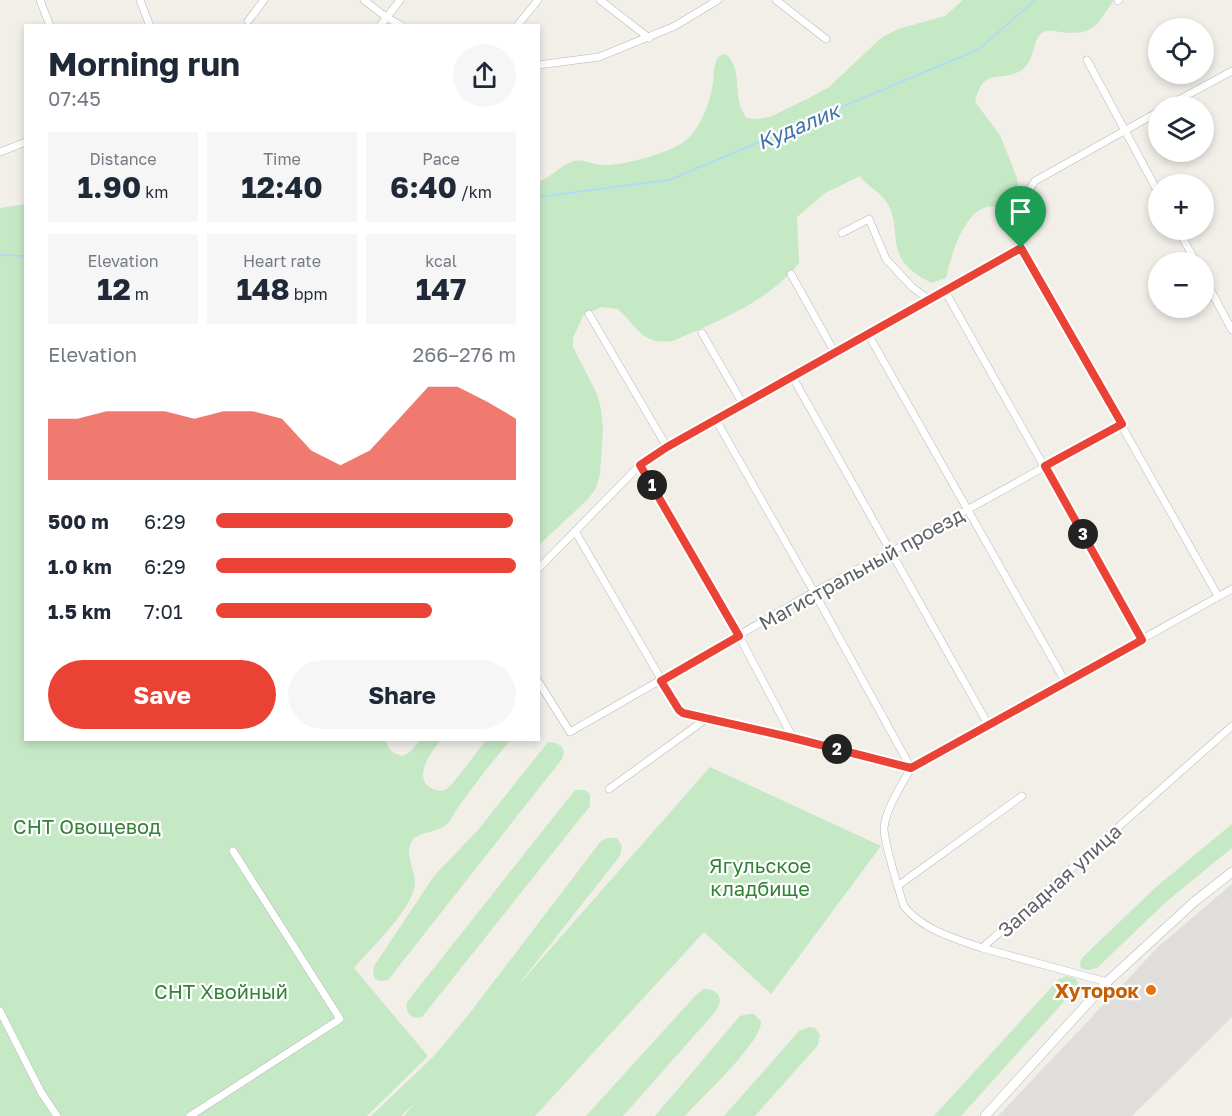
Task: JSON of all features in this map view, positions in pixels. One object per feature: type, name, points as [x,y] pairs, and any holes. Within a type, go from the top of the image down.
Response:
[{"type":"street","points":[[40,0],[49,24]]},
{"type":"street","points":[[140,0],[149,24]]},
{"type":"street","points":[[248,21],[264,0]]},
{"type":"street","points":[[364,0],[398,24]]},
{"type":"street","points":[[381,24],[400,0]]},
{"type":"street","points":[[520,24],[538,0]]},
{"type":"street","points":[[600,0],[649,38]]},
{"type":"street","points":[[540,65],[599,57],[675,27],[718,0]]},
{"type":"street","points":[[776,0],[826,39]]},
{"type":"street","points":[[1087,60],[1148,174]]},
{"type":"street","points":[[1186,96],[1232,71]]},
{"type":"street","points":[[1148,117],[1035,181],[1022,203],[1021,248],[1218,596]]},
{"type":"street","points":[[0,152],[24,143]]},
{"type":"street","points":[[842,233],[869,219],[886,259],[912,287],[928,299]]},
{"type":"street","points":[[540,567],[640,465],[667,447],[1021,248]]},
{"type":"street","points":[[791,274],[836,352]]},
{"type":"street","points":[[945,291],[1142,640]]},
{"type":"street","points":[[1214,296],[1232,330]]},
{"type":"street","points":[[589,314],[667,447]]},
{"type":"street","points":[[702,333],[743,404]]},
{"type":"street","points":[[868,334],[1066,683]]},
{"type":"street","points":[[792,376],[989,726]]},
{"type":"street","points":[[716,420],[911,768]]},
{"type":"street","name":"Магистральный проезд","points":[[540,684],[570,732],[814,592],[1122,424]]},
{"type":"street","points":[[640,465],[739,636],[793,738]]},
{"type":"street","points":[[575,531],[679,710],[706,719],[911,768]]},
{"type":"street","points":[[982,948],[925,923],[912,915],[904,906],[884,830],[894,801],[911,768],[1232,589]]},
{"type":"street","points":[[609,789],[706,719]]},
{"type":"street","name":"Западная улица","points":[[982,948],[1232,726]]},
{"type":"street","points":[[898,885],[1022,796]]},
{"type":"street","points":[[190,1116],[340,1019],[233,851]]},
{"type":"street","points":[[985,1116],[1107,982],[1194,902],[1232,872]]},
{"type":"street","name":"Западная улица","points":[[982,948],[1107,982]]},
{"type":"street","points":[[0,1011],[41,1092],[57,1116]]},
{"type":"shaded area","points":[[1232,884],[1232,1017],[1132,1116],[998,1116],[1158,947]]},
{"type":"green space","points":[[963,0],[1114,0],[1098,23],[1087,30],[1071,33],[1048,31],[1042,33],[1037,39],[1030,60],[1023,69],[989,79],[979,90],[975,102],[1000,135],[1017,178],[1018,189],[1013,207],[995,206],[976,212],[969,219],[959,238],[946,278],[932,283],[914,272],[902,260],[896,244],[889,206],[883,197],[860,176],[825,193],[797,217],[799,263],[772,289],[725,318],[673,341],[663,342],[641,334],[618,309],[601,307],[583,316],[573,338],[573,347],[597,394],[601,409],[603,430],[600,474],[596,488],[587,500],[540,544],[540,181],[574,161],[601,165],[620,164],[678,146],[695,130],[706,110],[712,89],[714,68],[721,55],[726,54],[734,66],[740,105],[746,118],[758,119],[772,116],[829,87],[881,38],[898,29],[945,16]]},
{"type":"green space","points":[[24,204],[24,741],[385,741],[392,752],[402,756],[410,752],[419,741],[440,741],[426,764],[423,777],[431,788],[441,791],[454,782],[485,741],[509,741],[447,824],[418,836],[411,843],[409,852],[415,878],[413,893],[399,916],[354,968],[428,1056],[367,1116],[0,1116],[0,208]]},
{"type":"green space","points":[[548,742],[561,746],[562,759],[388,980],[375,979],[374,966],[434,876],[478,830]]},
{"type":"green space","name":"Ягульское кладбище","points":[[710,767],[881,846],[771,994],[704,932],[535,1116],[404,1116],[414,1104],[401,1116],[371,1116],[434,1056],[466,1018],[601,841],[617,838],[622,846],[620,856],[515,989]]},
{"type":"green space","points":[[575,790],[585,790],[590,794],[590,806],[422,1017],[410,1015],[407,1002]]},
{"type":"green space","points":[[1232,824],[1232,848],[1167,901],[1097,968],[1088,970],[1081,968],[1080,962],[1083,957],[1155,888]]},
{"type":"green space","points":[[1067,976],[1076,979],[1078,982],[1076,988],[961,1116],[934,1116],[1059,979]]},
{"type":"green space","points":[[704,989],[709,989],[719,996],[720,1002],[716,1011],[623,1116],[586,1116],[697,994]]},
{"type":"green space","points":[[754,1014],[761,1022],[758,1031],[729,1070],[685,1116],[655,1116],[740,1016]]},
{"type":"green space","points":[[809,1027],[815,1028],[820,1035],[818,1045],[755,1116],[724,1116],[799,1031]]},
{"type":"waterway","name":"Кудалик","points":[[540,197],[669,180],[979,49],[1035,0]]},
{"type":"waterway","name":"Кудалик","points":[[0,255],[24,256]]},
{"type":"place","name":"Хуторок","points":[[1151,990]]},
{"type":"route","points":[[1021,248],[1122,424],[1045,466],[1142,640],[911,768],[683,713],[661,681],[739,636],[640,465],[667,447],[1021,248]]},
{"type":"park label","name":"СНТ Овощевод","points":[[87,826]]},
{"type":"park label","name":"СНТ Хвойный","points":[[221,991]]}]
